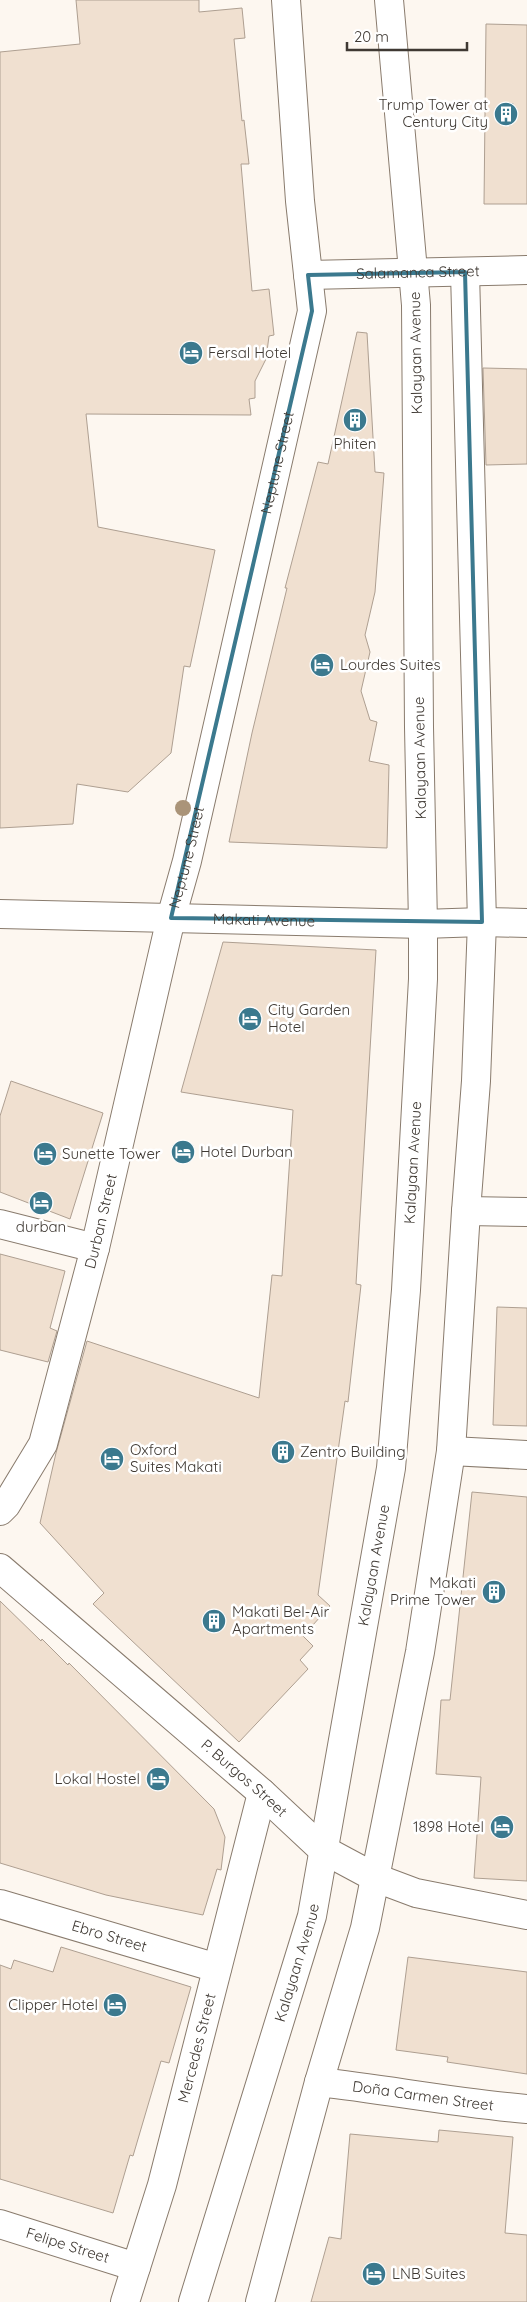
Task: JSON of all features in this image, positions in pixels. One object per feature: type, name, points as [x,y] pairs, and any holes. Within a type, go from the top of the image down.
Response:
[{"type":"street","name":"Neptune Street","points":[[171,918],[190,851],[312,311],[300,201],[286,0]]},
{"type":"street","name":"Kalayaan Avenue","points":[[193,2302],[312,1916],[322,1849],[391,1468],[406,1290],[423,979],[423,924],[419,727],[416,315],[414,273],[389,0]]},
{"type":"street","name":"Salamanca Street","points":[[308,275],[527,270]]},
{"type":"street","points":[[260,2302],[319,2082],[365,1928],[420,1652],[451,1451],[476,1082],[482,922],[465,272]]},
{"type":"street","name":"Makati Avenue","points":[[0,914],[423,924],[527,923]]},
{"type":"street","name":"Durban Street","points":[[0,1511],[6,1505],[43,1444],[95,1248],[171,918]]},
{"type":"street","points":[[466,1211],[527,1212]]},
{"type":"street","points":[[0,1224],[95,1248]]},
{"type":"street","points":[[451,1451],[527,1455]]},
{"type":"street","name":"P. Burgos Street","points":[[0,1568],[262,1793],[322,1849],[376,1878],[416,1893],[527,1915]]},
{"type":"street","name":"Mercedes Street","points":[[124,2302],[162,2185],[262,1793]]},
{"type":"street","name":"Ebro Street","points":[[0,1904],[217,1968]]},
{"type":"street","name":"Doña Carmen Street","points":[[319,2082],[378,2088],[484,2105],[527,2109]]},
{"type":"street","name":"Felipe Street","points":[[0,2224],[136,2267]]},
{"type":"highlighted area","points":[[465,272],[482,922],[171,918],[312,311],[308,275]]},
{"type":"building","points":[[76,0],[199,0],[199,12],[242,8],[245,38],[234,39],[242,121],[244,120],[249,164],[241,164],[252,291],[269,289],[274,335],[269,336],[266,359],[255,381],[255,398],[249,399],[251,415],[86,414],[98,527],[215,550],[190,667],[184,666],[171,753],[128,792],[77,784],[73,824],[0,828],[0,52],[80,44]]},
{"type":"building","name":"Trump Tower at Century City","points":[[486,24],[527,25],[527,204],[484,204]]},
{"type":"building","points":[[357,332],[367,333],[375,472],[384,473],[375,592],[365,635],[370,652],[361,691],[370,720],[377,722],[369,761],[389,765],[387,848],[229,842],[252,733],[287,588],[285,588],[318,462],[328,464]]},
{"type":"building","points":[[483,368],[527,369],[527,464],[486,465]]},
{"type":"building","points":[[223,942],[376,950],[356,1284],[361,1285],[348,1402],[345,1401],[318,1595],[330,1606],[303,1636],[313,1646],[300,1660],[308,1669],[239,1742],[93,1604],[104,1593],[40,1523],[56,1453],[87,1341],[259,1398],[272,1275],[282,1276],[293,1110],[181,1092]]},
{"type":"building","name":"Sunette Tower","points":[[11,1081],[103,1113],[70,1219],[0,1192],[0,1116]]},
{"type":"building","points":[[0,1254],[65,1271],[50,1328],[57,1331],[48,1362],[0,1350]]},
{"type":"building","points":[[497,1307],[527,1308],[527,1426],[493,1425]]},
{"type":"building","points":[[472,1492],[527,1497],[527,1881],[474,1878],[481,1777],[436,1774],[441,1700],[450,1700]]},
{"type":"building","points":[[0,1601],[41,1641],[42,1639],[68,1665],[69,1663],[214,1809],[225,1837],[221,1870],[217,1869],[203,1915],[106,1895],[0,1863]]},
{"type":"building","points":[[61,1947],[191,1987],[169,2063],[161,2061],[133,2156],[130,2155],[113,2213],[0,2179],[0,1965],[11,1969],[14,1960],[53,1972]]},
{"type":"building","points":[[408,1957],[527,1972],[527,2074],[447,2062],[448,2057],[396,2050]]},
{"type":"building","points":[[439,2130],[513,2137],[505,2233],[527,2235],[527,2302],[311,2302],[329,2237],[341,2239],[350,2134],[438,2142]]},
{"type":"place","name":"Trump Tower at Century City","points":[[506,114]]},
{"type":"place","name":"Fersal Hotel","points":[[191,353]]},
{"type":"place","name":"Phiten","points":[[355,420]]},
{"type":"place","name":"Lourdes Suites","points":[[322,665]]},
{"type":"place","name":"City Garden Hotel","points":[[250,1019]]},
{"type":"place","name":"Hotel Durban","points":[[183,1152]]},
{"type":"place","name":"Sunette Tower","points":[[45,1154]]},
{"type":"place","name":"durban","points":[[41,1203]]},
{"type":"place","name":"Zentro Building","points":[[283,1452]]},
{"type":"place","name":"Oxford Suites Makati","points":[[112,1459]]},
{"type":"place","name":"Makati Prime Tower","points":[[494,1592]]},
{"type":"place","name":"Makati Bel-Air Apartments","points":[[214,1621]]},
{"type":"place","name":"Lokal Hostel","points":[[158,1779]]},
{"type":"place","name":"1898 Hotel","points":[[502,1827]]},
{"type":"place","name":"Clipper Hotel","points":[[115,2005]]},
{"type":"place","name":"LNB Suites","points":[[374,2274]]}]
